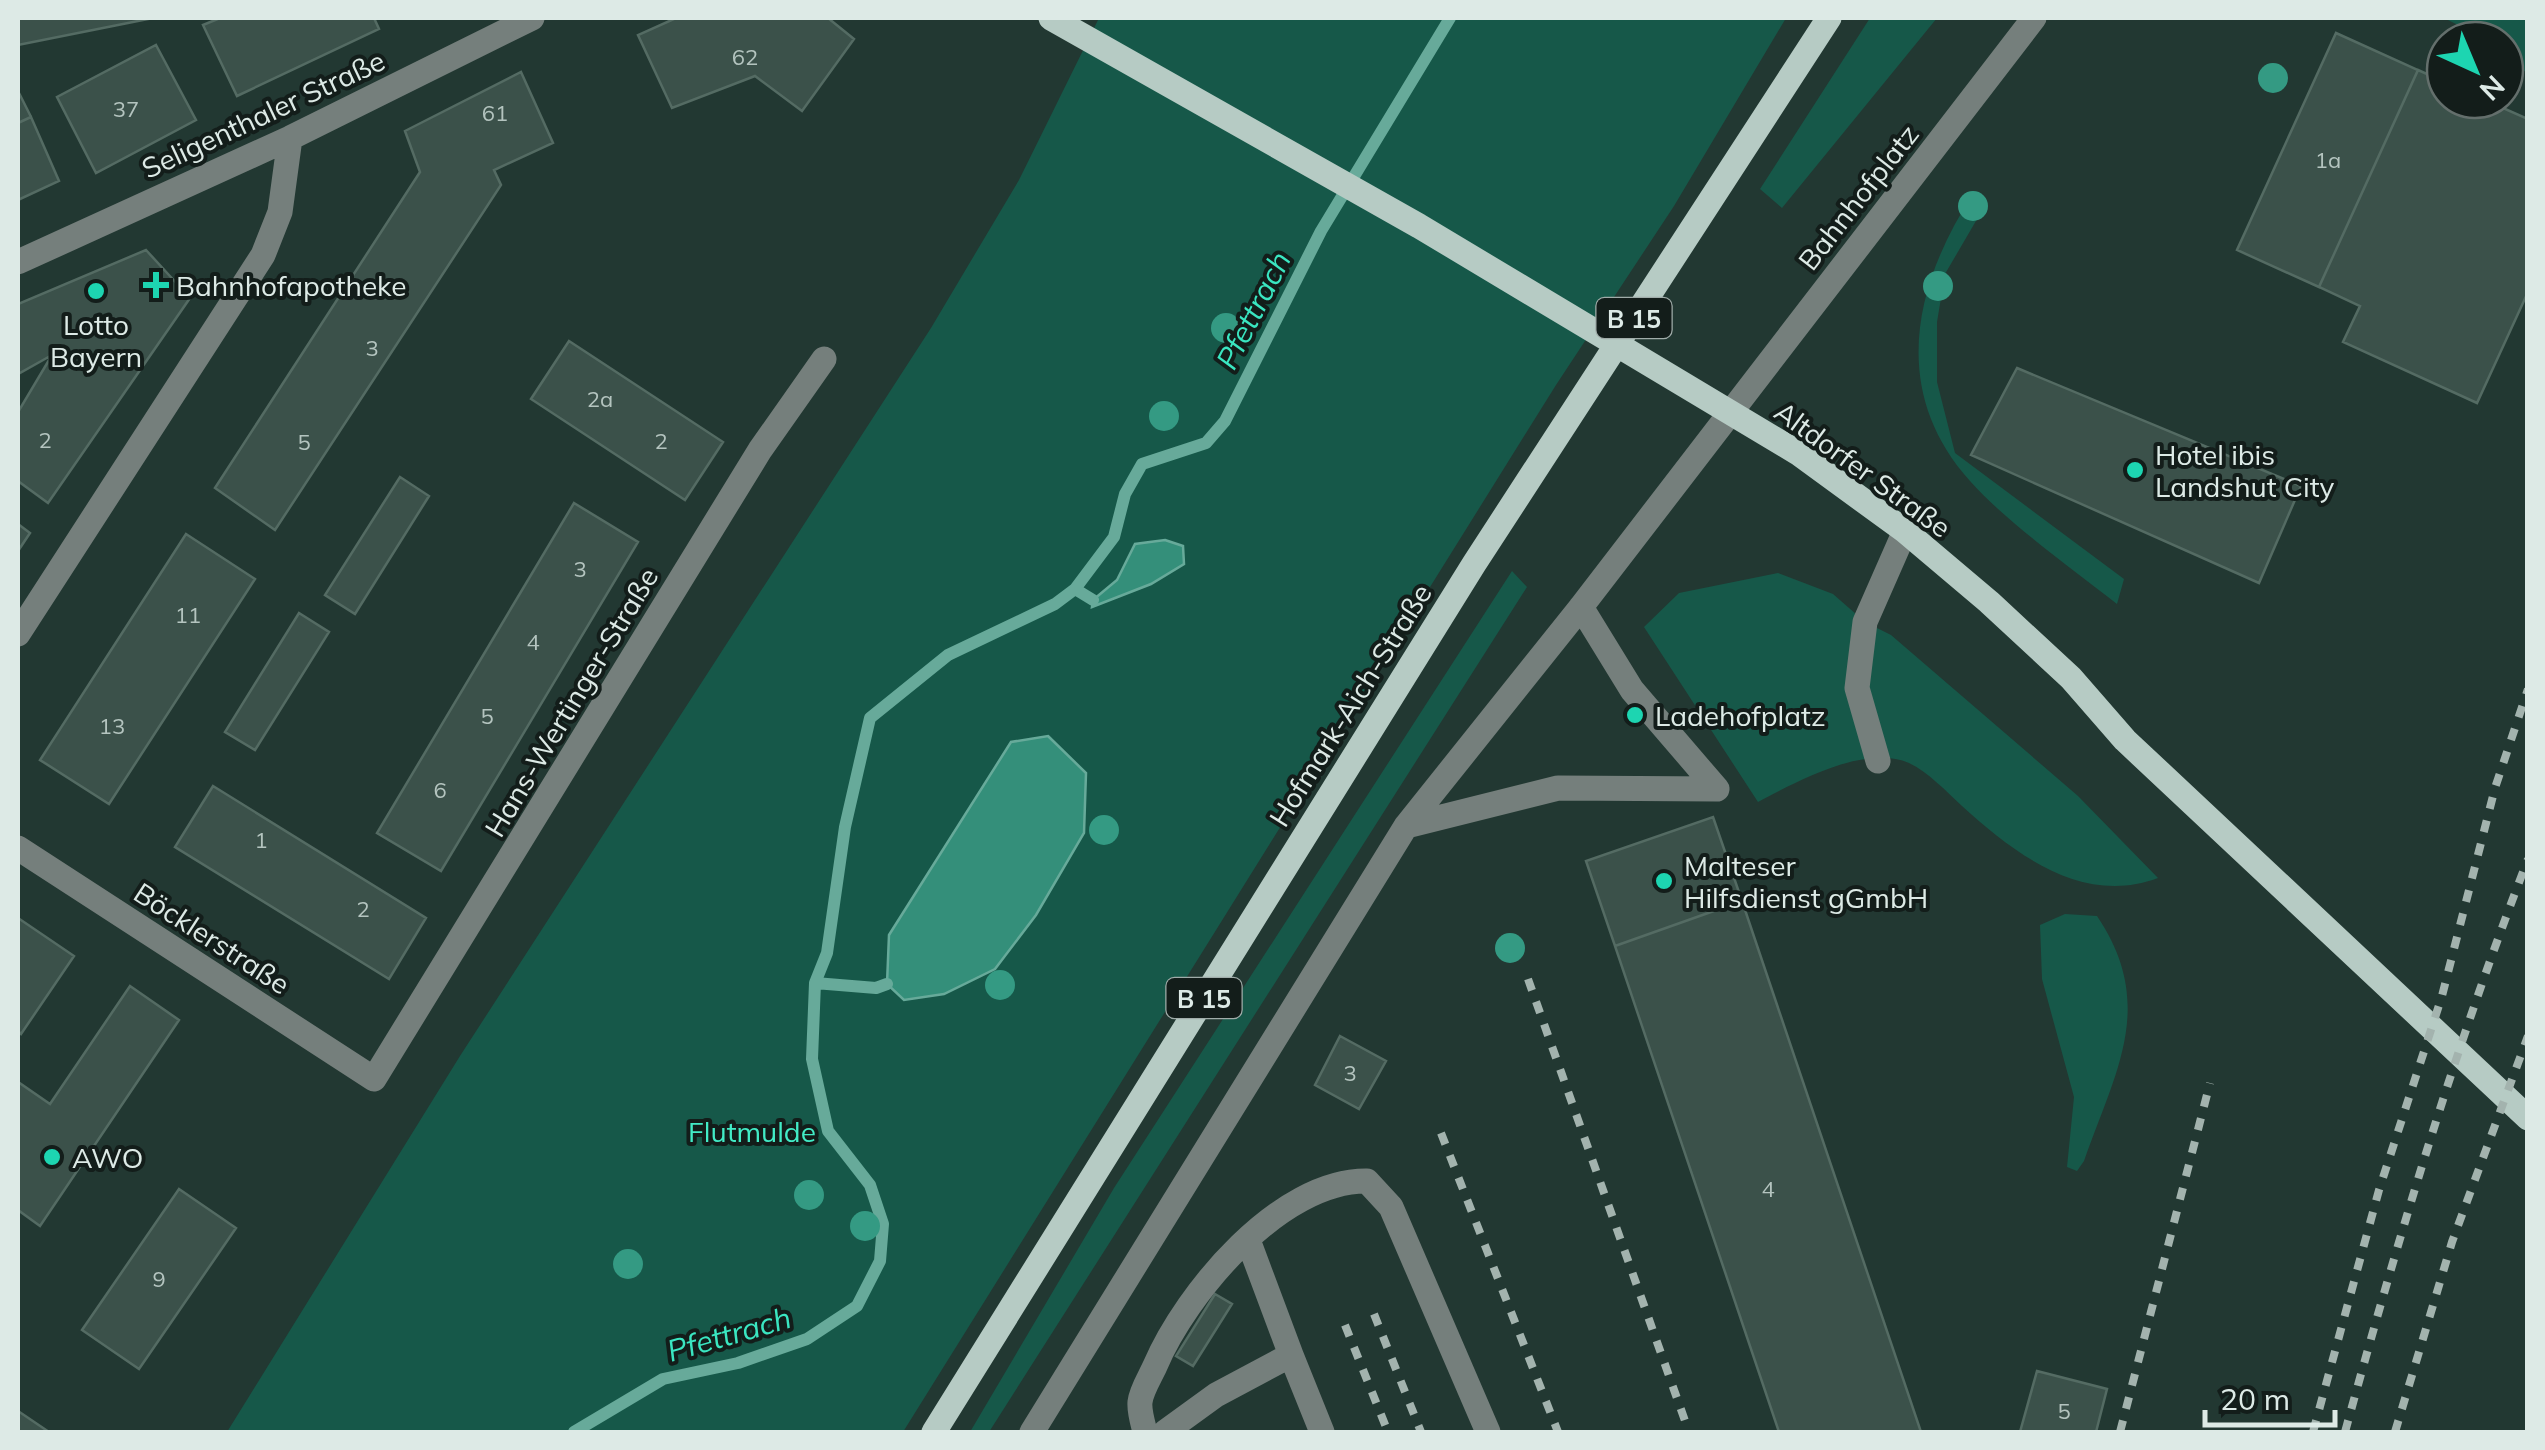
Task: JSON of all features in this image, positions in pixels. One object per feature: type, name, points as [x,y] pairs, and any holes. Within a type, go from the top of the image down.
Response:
[{"type":"main road","name":"Altdorfer Straße","points":[[1051,18],[1418,226],[1798,453],[1905,532],[2070,678],[2125,740],[2528,1118]]},
{"type":"main road","name":"Hofmark-Aich-Straße","points":[[934,1432],[1474,564],[1829,18]]},
{"type":"street","name":"Seligenthaler Straße","points":[[18,262],[290,138],[532,18]]},
{"type":"street","name":"Bahnhofplatz","points":[[1728,412],[2034,18]]},
{"type":"street","points":[[18,634],[263,254],[280,212],[290,138]]},
{"type":"street","name":"Hans-Wertinger-Straße","points":[[374,1079],[760,450],[824,359]]},
{"type":"street","points":[[1032,1432],[1406,826],[1581,607],[1728,412]]},
{"type":"street","points":[[1878,761],[1857,688],[1866,610],[1905,532]]},
{"type":"street","points":[[1406,826],[1558,788],[1717,789],[1632,690],[1581,607]]},
{"type":"street","name":"Böcklerstraße","points":[[18,848],[374,1079]]},
{"type":"street","points":[[1145,1432],[1140,1401],[1188,1301],[1248,1240],[1283,1212],[1344,1181],[1367,1182],[1392,1207],[1488,1432]]},
{"type":"street","points":[[1248,1240],[1322,1432]]},
{"type":"street","points":[[1166,1432],[1181,1416],[1291,1355]]},
{"type":"green space","name":"Flutmulde","points":[[1099,18],[1786,18],[1674,206],[1556,385],[903,1432],[227,1432],[460,1056],[931,328],[1019,180]]},
{"type":"green space","points":[[1870,18],[1937,18],[1782,208],[1760,189]]},
{"type":"green space","points":[[2444,18],[2527,18],[2527,72],[2525,20]]},
{"type":"green space","points":[[1973,194],[1987,202],[1945,274],[1937,322],[1937,382],[1955,453],[2124,579],[2117,604],[2040,545],[1970,481],[1945,447],[1928,412],[1920,375],[1919,339],[1925,302],[1952,229]]},
{"type":"green space","points":[[1512,571],[1527,587],[989,1432],[970,1432],[1114,1188]]},
{"type":"green space","points":[[1778,573],[1833,594],[1865,622],[1891,635],[2078,796],[2158,878],[2130,885],[2103,885],[2052,871],[2005,842],[1923,772],[1891,758],[1872,758],[1831,768],[1758,802],[1644,627],[1679,593]]},
{"type":"green space","points":[[2065,914],[2097,916],[2115,948],[2125,979],[2128,1009],[2118,1067],[2077,1171],[2067,1167],[2074,1097],[2042,979],[2040,925]]},
{"type":"shaded area","points":[[1165,540],[1183,546],[1184,564],[1151,584],[1092,607],[1093,600],[1117,580],[1135,544]]},
{"type":"shaded area","points":[[1048,736],[1086,773],[1084,833],[1036,915],[995,969],[944,994],[904,1000],[887,984],[889,935],[1011,742]]},
{"type":"building","points":[[18,18],[153,18],[18,45]]},
{"type":"building","points":[[220,18],[374,18],[379,29],[237,96],[203,25]]},
{"type":"building","points":[[676,18],[828,18],[854,39],[802,111],[755,76],[672,108],[638,35]]},
{"type":"building","points":[[2336,33],[2418,70],[2319,287],[2237,250]]},
{"type":"building","points":[[156,45],[196,120],[96,173],[57,97]]},
{"type":"building","points":[[2418,70],[2425,73],[2425,120],[2528,119],[2528,292],[2477,403],[2343,342],[2360,306],[2319,287]]},
{"type":"building","points":[[521,72],[553,143],[494,170],[501,185],[275,530],[215,488],[420,172],[405,131]]},
{"type":"building","points":[[18,91],[31,117],[18,123]]},
{"type":"building","points":[[31,117],[59,181],[18,200],[18,123]]},
{"type":"building","points":[[146,250],[190,298],[48,503],[18,481],[18,412],[52,355],[18,374],[18,304]]},
{"type":"building","points":[[569,341],[723,442],[685,500],[531,399]]},
{"type":"building","name":"Hotel ibis Landshut City","points":[[2017,368],[2301,486],[2259,583],[1971,455]]},
{"type":"building","points":[[400,477],[429,496],[355,614],[325,595]]},
{"type":"building","points":[[574,503],[638,542],[441,871],[377,833]]},
{"type":"building","points":[[18,524],[30,533],[18,551]]},
{"type":"building","points":[[186,534],[255,579],[109,804],[40,760]]},
{"type":"building","points":[[299,613],[329,632],[255,750],[225,732]]},
{"type":"building","points":[[213,786],[426,918],[389,979],[175,847]]},
{"type":"building","name":"Malteser Hilfsdienst gGmbH","points":[[1713,817],[1742,901],[1615,946],[1586,861]]},
{"type":"building","points":[[1742,901],[1921,1432],[1779,1432],[1615,946]]},
{"type":"building","points":[[18,918],[74,956],[21,1034],[18,1031]]},
{"type":"building","name":"AWO","points":[[130,986],[179,1020],[40,1226],[18,1210],[18,1082],[50,1104]]},
{"type":"building","points":[[1340,1036],[1386,1061],[1359,1109],[1315,1085]]},
{"type":"building","points":[[179,1189],[236,1228],[139,1369],[82,1330]]},
{"type":"building","points":[[1215,1294],[1232,1304],[1193,1366],[1176,1356]]},
{"type":"building","points":[[2037,1371],[2107,1389],[2096,1432],[2020,1432]]},
{"type":"building","points":[[18,1411],[49,1432],[18,1432]]},
{"type":"waterway","name":"Pfettrach","points":[[574,1432],[663,1379],[738,1363],[807,1339],[857,1306],[880,1261],[883,1224],[870,1185],[828,1131],[812,1059],[815,983],[827,953],[845,827],[870,718],[948,655],[1055,604],[1075,589],[1114,537],[1125,494],[1142,464],[1206,443],[1225,421],[1321,231],[1450,18]]},
{"type":"waterway","name":"Pfettrach","points":[[1075,589],[1093,600]]},
{"type":"waterway","name":"Pfettrach","points":[[815,983],[876,988],[887,984]]},
{"type":"railway","points":[[2313,1432],[2379,1190],[2442,996],[2495,788],[2528,689]]},
{"type":"railway","points":[[2345,1432],[2429,1144],[2528,859]]},
{"type":"railway","points":[[1528,979],[1689,1432]]},
{"type":"railway","points":[[2395,1432],[2452,1242],[2528,1036]]},
{"type":"railway","points":[[2120,1432],[2210,1083]]},
{"type":"railway","points":[[1441,1133],[1558,1432]]},
{"type":"railway","points":[[1374,1314],[1421,1432]]},
{"type":"railway","points":[[1345,1325],[1388,1432]]},
{"type":"place","name":"Bahnhofapotheke","points":[[156,285]]},
{"type":"place","name":"Lotto Bayern","points":[[96,291]]},
{"type":"place","name":"Hotel ibis Landshut City","points":[[2135,470]]},
{"type":"place","name":"Ladehofplatz","points":[[1635,715]]},
{"type":"place","name":"Malteser Hilfsdienst gGmbH","points":[[1664,881]]},
{"type":"place","name":"AWO","points":[[52,1157]]}]
